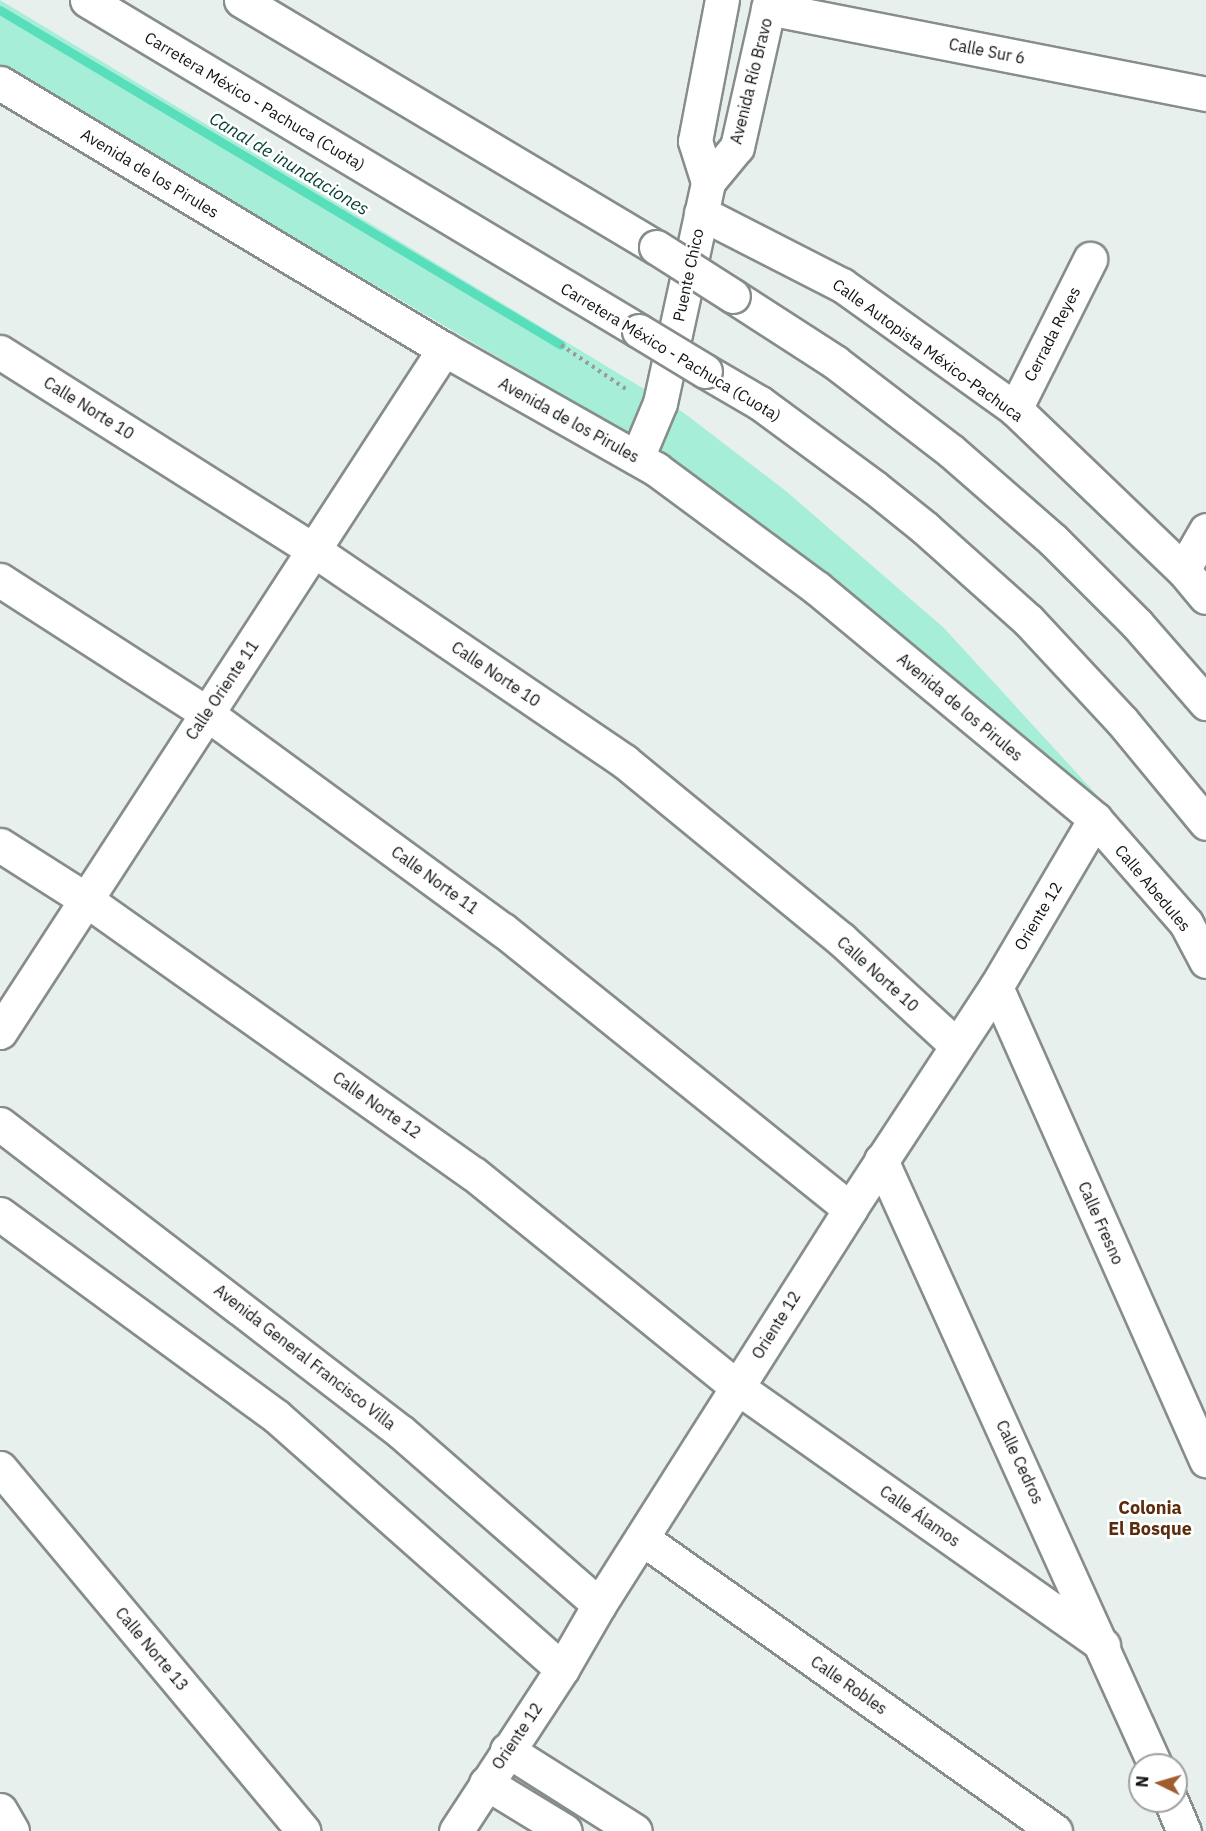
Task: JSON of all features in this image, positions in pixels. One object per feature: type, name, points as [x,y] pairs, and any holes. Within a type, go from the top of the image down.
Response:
[{"type":"main road","name":"Carretera México - Pachuca (Cuota)","points":[[87,0],[760,404],[874,487],[926,528],[1028,620],[1122,721],[1206,823]]},
{"type":"main road","points":[[241,0],[656,247],[835,362],[951,451],[1053,540],[1137,624],[1206,703]]},
{"type":"main road","points":[[708,182],[695,141],[722,0]]},
{"type":"main road","name":"Avenida Río Bravo","points":[[708,182],[737,147],[769,4]]},
{"type":"main road","name":"Calle Sur 6","points":[[769,4],[1206,94]]},
{"type":"main road","name":"Avenida de los Pirules","points":[[0,82],[444,349],[656,469],[817,588],[1095,819]]},
{"type":"main road","name":"Puente Chico","points":[[658,406],[708,182]]},
{"type":"main road","name":"Calle Autopista México-Pachuca","points":[[701,213],[842,285],[1015,409],[1183,570],[1206,597]]},
{"type":"main road","name":"Cerrada Reyes","points":[[1015,409],[1090,259]]},
{"type":"main road","name":"Calle Oriente 11","points":[[0,1032],[206,713],[315,551],[444,349]]},
{"type":"main road","name":"Calle Norte 10","points":[[0,352],[315,551],[624,761],[841,939],[956,1045]]},
{"type":"main road","points":[[637,458],[658,406]]},
{"type":"main road","points":[[1183,570],[1206,530]]},
{"type":"main road","name":"Calle Norte 11","points":[[0,580],[206,713],[503,930],[850,1209]]},
{"type":"main road","name":"Calle Abedules","points":[[1095,819],[1186,923],[1206,961]]},
{"type":"main road","name":"Oriente 12","points":[[456,1831],[562,1669],[599,1605],[643,1539],[881,1160],[996,987],[1095,819]]},
{"type":"main road","name":"Calle Norte 12","points":[[0,845],[85,898],[474,1174],[737,1387]]},
{"type":"main road","name":"Calle Fresno","points":[[996,987],[1206,1460]]},
{"type":"main road","name":"Avenida General Francisco Villa","points":[[0,1124],[401,1432],[599,1605]]},
{"type":"main road","name":"Calle Cedros","points":[[881,1160],[1103,1645],[1150,1753]]},
{"type":"main road","points":[[0,1214],[276,1416],[562,1669]]},
{"type":"main road","name":"Calle Álamos","points":[[737,1387],[1103,1645]]},
{"type":"main road","name":"Calle Norte 13","points":[[0,1468],[303,1831]]},
{"type":"main road","name":"Calle Robles","points":[[643,1539],[1055,1831]]},
{"type":"main road","points":[[507,1750],[635,1831]]},
{"type":"main road","points":[[486,1783],[565,1831]]},
{"type":"main road","points":[[0,1810],[12,1831]]},
{"type":"main road","points":[[1176,1813],[1184,1831]]},
{"type":"path","points":[[561,345],[658,406]]},
{"type":"green space","points":[[0,0],[684,413],[786,491],[944,628],[1128,829],[836,588],[673,460],[0,65]]},
{"type":"waterway","name":"Canal de inundaciones","points":[[0,10],[561,345]]},
{"type":"district","name":"Colonia El Bosque","points":[[1150,1519]]}]
